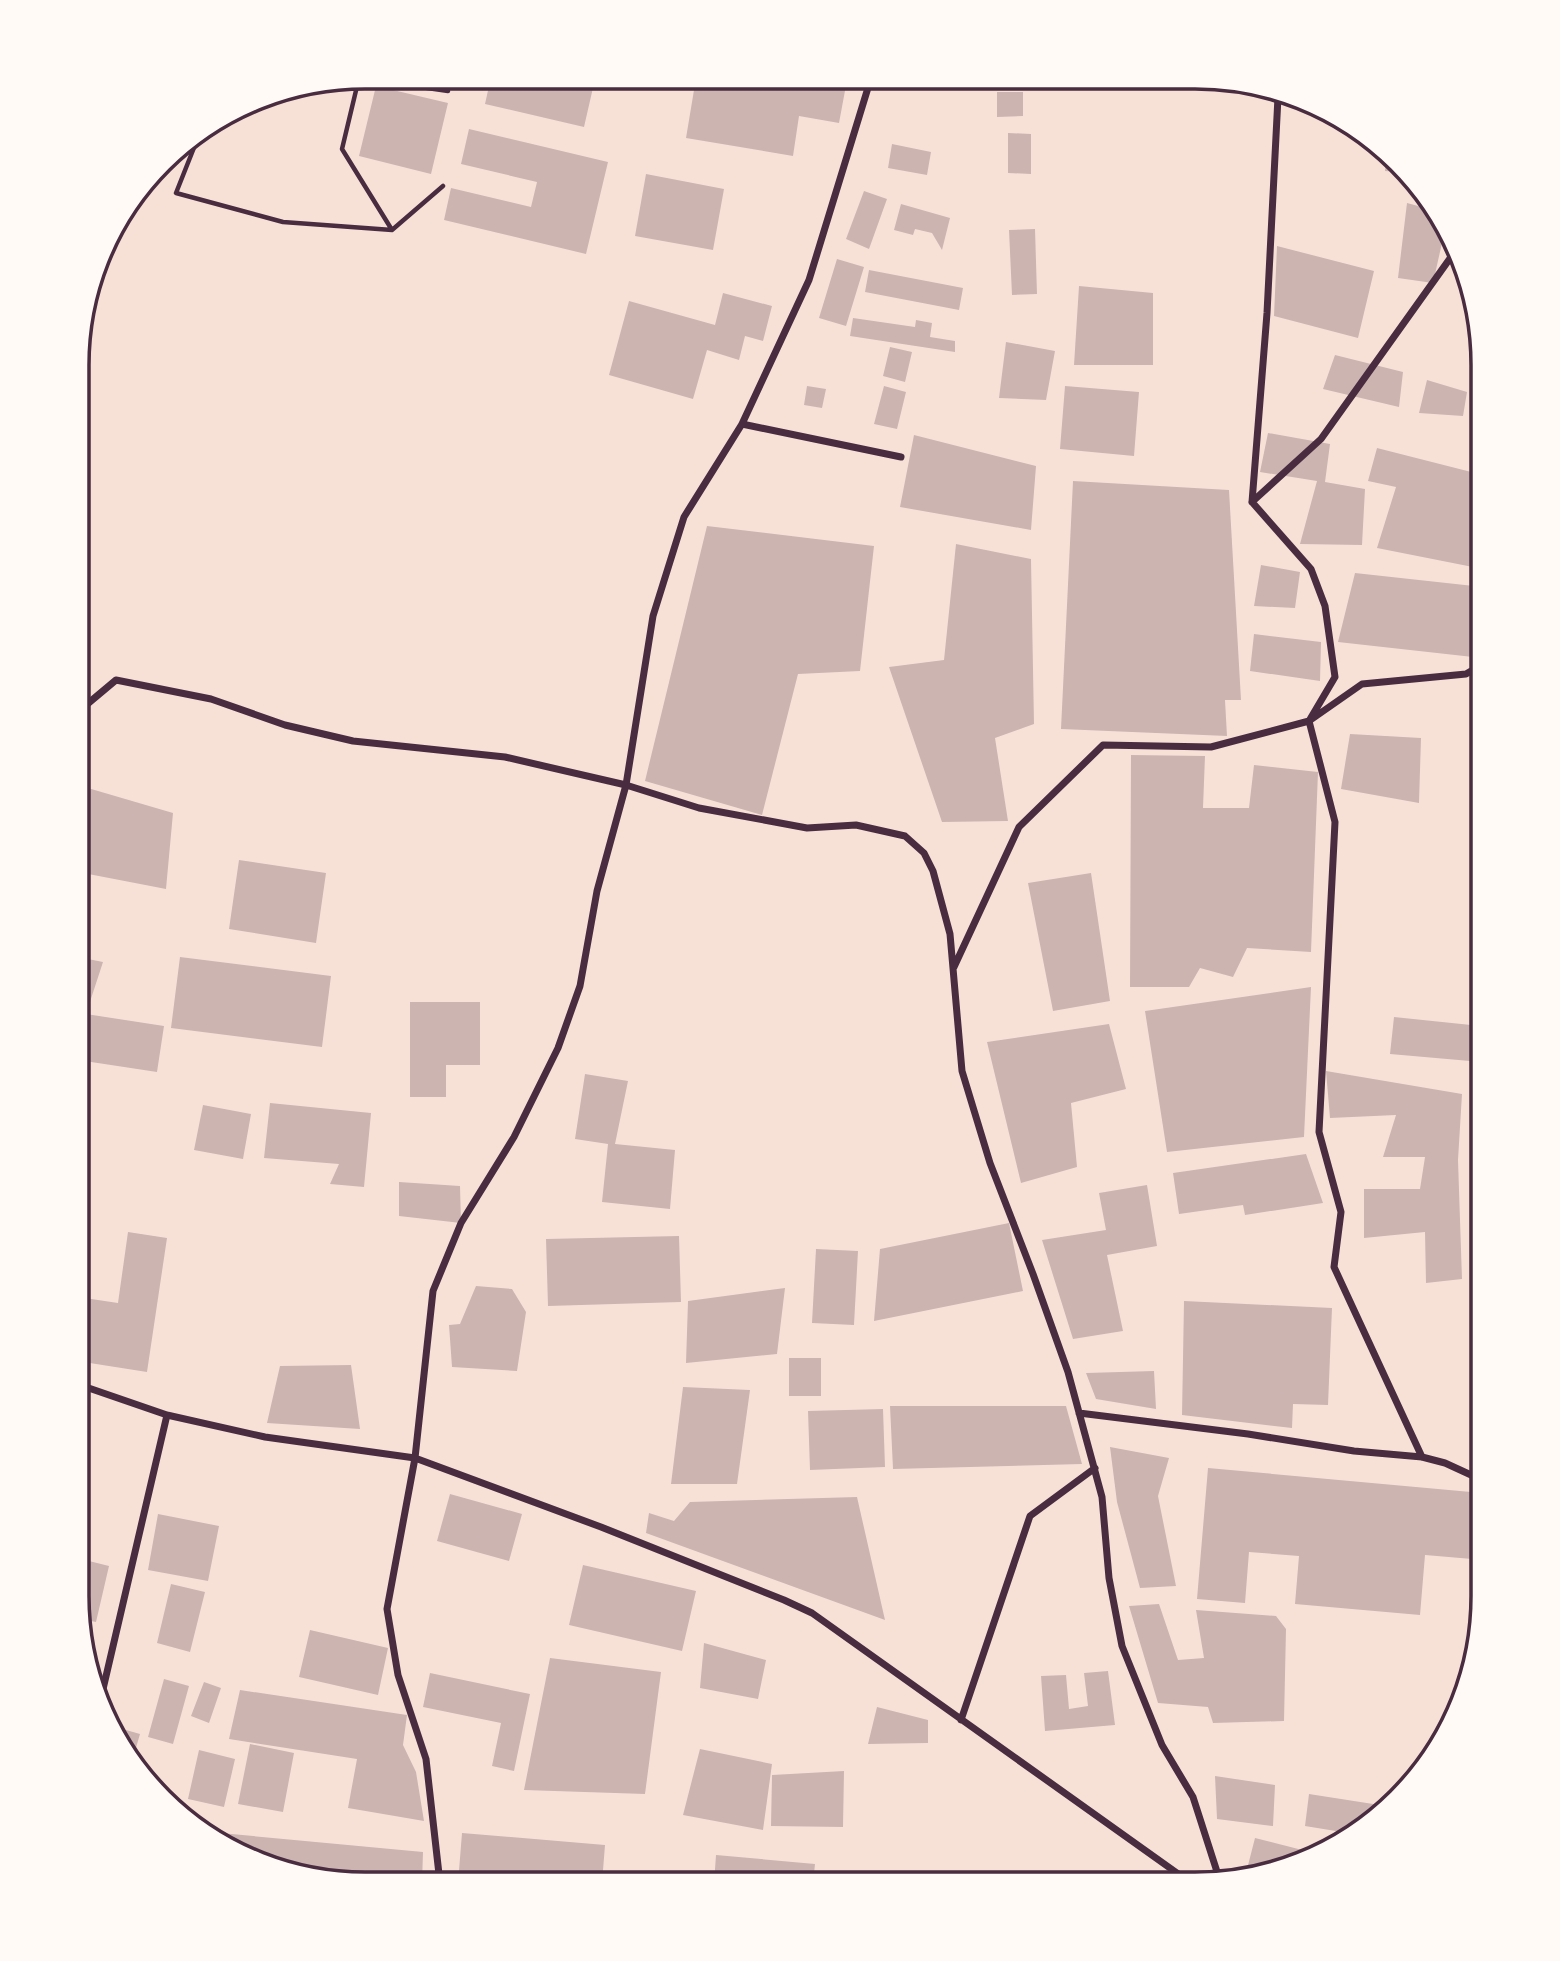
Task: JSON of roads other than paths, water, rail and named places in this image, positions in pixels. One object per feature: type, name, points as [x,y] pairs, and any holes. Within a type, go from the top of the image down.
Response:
[{"type":"street","points":[[439,1872],[426,1759],[398,1675],[387,1609],[415,1458],[433,1291],[461,1223],[514,1137],[558,1048],[580,986],[597,891],[626,785],[653,615],[684,517],[742,424],[809,280],[868,89]]},
{"type":"street","points":[[1278,102],[1267,313],[1252,502],[1311,569],[1325,606],[1335,677],[1309,721],[1335,822],[1319,1132],[1341,1212],[1334,1267],[1422,1457]]},
{"type":"street","points":[[1252,502],[1321,439],[1450,259]]},
{"type":"street","points":[[742,424],[901,457]]},
{"type":"street","points":[[953,968],[1019,827],[1103,745],[1211,747],[1309,721],[1362,684],[1466,674],[1471,671]]},
{"type":"street","points":[[89,703],[116,680],[211,699],[285,725],[353,741],[505,757],[626,785],[699,808],[807,828],[856,825],[905,836],[924,853],[933,871],[950,934],[962,1071],[990,1163],[1068,1372],[1095,1468],[1102,1497],[1109,1578],[1122,1646],[1162,1745],[1192,1797],[1217,1871]]},
{"type":"street","points":[[89,1388],[167,1415],[265,1437],[415,1458],[601,1527],[812,1613],[1175,1872]]},
{"type":"street","points":[[1079,1413],[1248,1434],[1354,1451],[1422,1457],[1445,1463],[1471,1475]]},
{"type":"street","points":[[104,1684],[167,1415]]},
{"type":"street","points":[[961,1720],[1030,1516],[1095,1468]]}]
